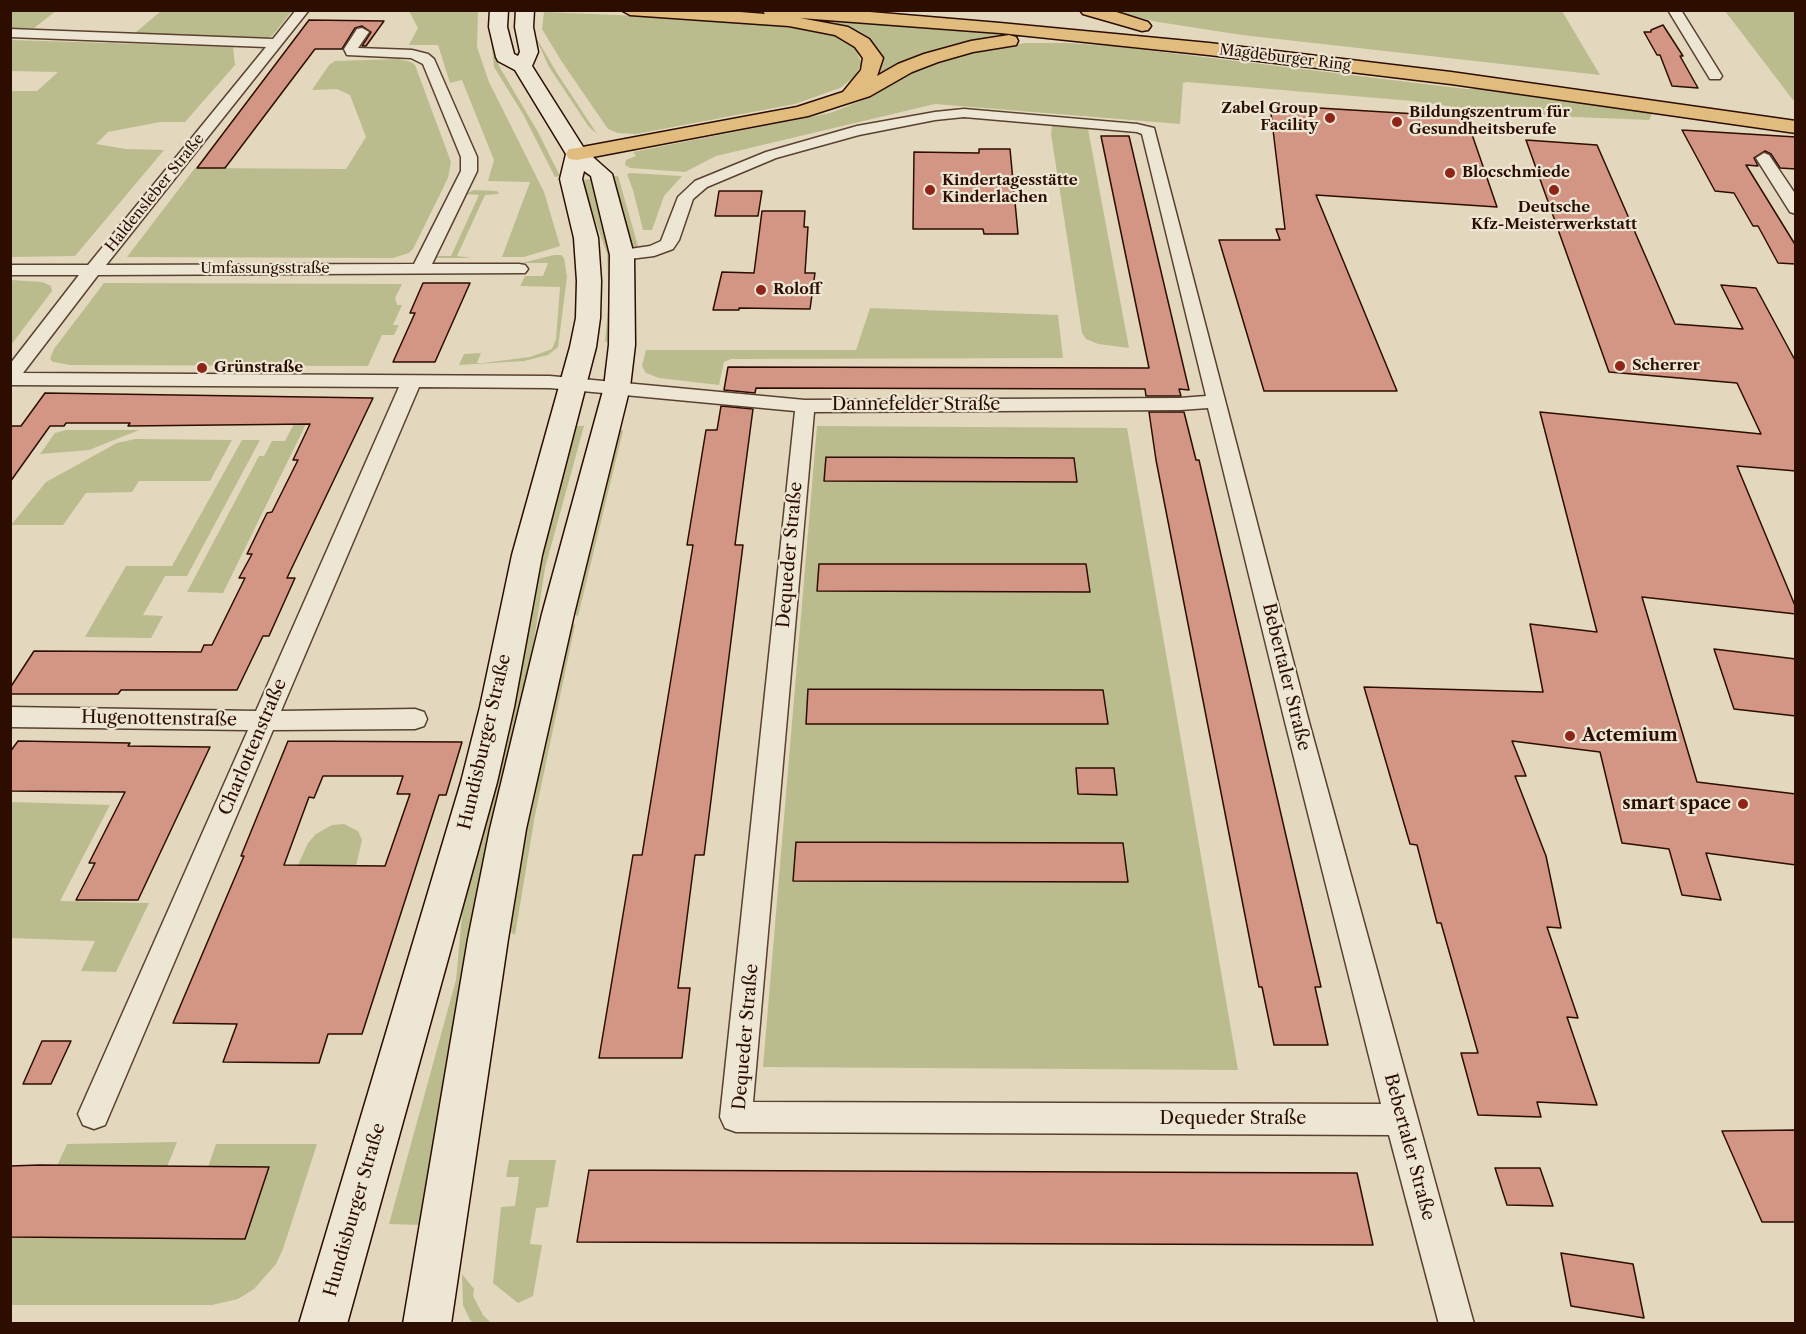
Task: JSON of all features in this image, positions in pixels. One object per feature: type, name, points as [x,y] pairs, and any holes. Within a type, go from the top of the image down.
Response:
[{"type":"highway","points":[[630,10],[776,20],[841,31],[862,43],[873,58],[873,65],[866,78],[850,97]]},
{"type":"highway","name":"Magdeburger Ring","points":[[771,10],[1154,43],[1794,119]]},
{"type":"highway","name":"Magdeburger Ring","points":[[881,10],[1282,49],[1484,74],[1794,119]]},
{"type":"highway","points":[[993,10],[1142,26],[1244,40],[1282,49]]},
{"type":"highway","points":[[1089,10],[1142,26]]},
{"type":"highway","points":[[577,154],[781,117],[850,97],[925,60],[986,44],[1037,40],[1123,45],[1154,43]]},
{"type":"main road","points":[[427,1323],[488,939],[508,829],[558,614],[617,387],[623,308],[622,255],[601,174],[577,154],[522,66],[505,57],[499,37],[498,14]]},
{"type":"main road","points":[[522,66],[529,52],[524,15]]},
{"type":"main road","name":"Hundisburger Straße","points":[[323,1323],[479,782],[497,707],[526,555],[585,340],[589,299],[586,238],[571,179],[577,154]]},
{"type":"street","name":"Haldensleber Straße","points":[[10,378],[92,271],[303,10]]},
{"type":"street","points":[[1674,10],[1715,76]]},
{"type":"street","points":[[362,32],[351,49],[353,52],[411,54],[423,57],[429,62],[469,157],[470,169],[421,268]]},
{"type":"street","points":[[10,33],[278,43]]},
{"type":"street","name":"Bebertaler Straße","points":[[622,255],[666,246],[671,240],[686,197],[693,189],[721,174],[771,154],[846,133],[935,116],[964,113],[1137,128],[1150,132],[1216,401],[1401,1120],[1457,1323]]},
{"type":"street","points":[[1764,158],[1796,209]]},
{"type":"street","name":"Umfassungsstraße","points":[[10,270],[519,269]]},
{"type":"street","points":[[10,378],[412,380],[574,383],[617,387]]},
{"type":"street","name":"Charlottenstraße","points":[[94,1114],[412,380]]},
{"type":"street","name":"Dannefelder Straße","points":[[617,387],[806,406],[1168,404],[1216,401]]},
{"type":"street","name":"Dequeder Straße","points":[[806,406],[795,493],[792,550],[736,1117],[1401,1120]]},
{"type":"street","name":"Hugenottenstraße","points":[[10,717],[264,721],[415,719]]},
{"type":"green space","points":[[11,10],[56,11],[34,28],[11,28]]},
{"type":"green space","points":[[161,11],[292,11],[272,36],[267,38],[135,33]]},
{"type":"green space","points":[[409,11],[478,11],[477,47],[489,82],[544,192],[560,246],[524,257],[502,257],[530,182],[488,181],[494,160],[462,80],[450,83],[438,45],[409,45],[418,28]]},
{"type":"green space","points":[[713,11],[854,20],[1038,36],[1002,38],[882,74],[879,73],[882,64],[881,55],[875,46],[836,25],[789,16]]},
{"type":"green space","points":[[1112,11],[1562,11],[1600,75],[1242,35],[1158,22]]},
{"type":"green space","points":[[1725,11],[1795,11],[1795,100],[1793,100]]},
{"type":"green space","points":[[544,12],[761,21],[833,33],[854,47],[862,63],[854,77],[840,88],[795,104],[636,134],[618,133],[608,129],[562,62],[542,29]]},
{"type":"green space","points":[[534,34],[597,134],[589,127],[549,67]]},
{"type":"green space","points":[[491,39],[499,66],[538,132],[560,176],[555,177],[523,114],[494,67]]},
{"type":"green space","points":[[11,40],[233,47],[235,65],[185,122],[160,122],[108,132],[96,144],[126,149],[164,150],[75,256],[11,257],[11,91],[37,91],[58,72],[11,71]]},
{"type":"green space","points":[[1026,43],[1113,46],[1466,89],[1497,89],[1654,111],[1649,120],[1501,114],[1413,101],[1187,82],[1183,83],[1180,124],[935,104],[716,156],[685,172],[630,168],[625,165],[626,160],[636,156],[633,152],[830,113],[863,100],[907,72],[948,56]]},
{"type":"green space","points":[[399,59],[415,65],[451,162],[448,178],[409,253],[393,258],[127,257],[195,168],[346,169],[366,137],[350,95],[337,89],[312,90],[329,65],[335,61]]},
{"type":"green space","points":[[1052,126],[1088,129],[1129,348],[1098,344],[1086,339],[1082,333],[1051,134]]},
{"type":"green space","points":[[627,174],[682,176],[664,196],[652,230],[643,230]]},
{"type":"green space","points":[[611,176],[618,176],[638,246],[636,247],[632,246]]},
{"type":"green space","points":[[593,179],[611,249],[611,341],[605,342],[609,298],[607,254],[581,180]]},
{"type":"green space","points":[[474,190],[497,191],[499,194],[485,195],[457,256],[472,258],[435,258],[451,256],[479,195],[465,194]]},
{"type":"green space","points":[[561,255],[564,258],[567,277],[558,347],[548,355],[524,361],[459,365],[464,354],[481,353],[477,363],[483,363],[530,357],[552,349],[556,339],[560,287],[520,286],[525,276],[543,276],[548,263],[522,263]]},
{"type":"green space","points":[[11,280],[42,282],[51,286],[52,291],[11,345]]},
{"type":"green space","points":[[104,283],[402,284],[395,298],[397,305],[402,305],[393,325],[399,325],[394,335],[382,335],[368,366],[70,365],[53,362],[50,359],[54,349]]},
{"type":"green space","points":[[870,308],[1058,315],[1063,358],[731,359],[724,362],[719,385],[659,378],[646,373],[642,366],[646,350],[856,350]]},
{"type":"green space","points":[[295,422],[307,422],[223,593],[187,592],[259,456],[264,456],[272,441],[285,441]]},
{"type":"green space","points":[[575,426],[584,426],[545,568],[532,654],[497,808],[421,1225],[389,1224],[456,980],[463,904],[537,568]]},
{"type":"green space","points":[[817,426],[1127,428],[1238,1070],[763,1067]],"holes":[[[826,457],[1074,458],[1077,482],[824,481]],[[819,564],[1086,564],[1090,592],[817,591]],[[809,689],[1103,690],[1108,724],[807,724]],[[796,842],[1123,843],[1128,882],[794,881]]]},
{"type":"green space","points":[[618,427],[623,431],[578,616],[573,614]]},
{"type":"green space","points":[[66,430],[139,430],[89,450],[40,454],[55,433]]},
{"type":"green space","points":[[135,439],[232,440],[210,481],[139,481],[132,492],[86,493],[63,525],[11,525],[46,482],[117,443]]},
{"type":"green space","points":[[242,440],[260,440],[187,576],[165,576],[143,615],[163,616],[151,638],[85,637],[126,566],[172,566]]},
{"type":"green space","points":[[570,621],[575,625],[535,815],[515,935],[508,930],[532,794]]},
{"type":"green space","points":[[11,802],[110,805],[60,901],[149,903],[116,972],[81,971],[95,941],[11,938]]},
{"type":"green space","points":[[344,824],[358,831],[362,840],[356,866],[298,865],[308,843],[316,834],[332,825]]},
{"type":"green space","points":[[177,1142],[167,1167],[57,1166],[67,1144]]},
{"type":"green space","points":[[216,1144],[317,1144],[283,1249],[276,1264],[254,1289],[238,1299],[212,1305],[11,1305],[11,1237],[245,1239],[269,1168],[208,1167]]},
{"type":"green space","points":[[509,1160],[556,1160],[548,1207],[536,1208],[530,1244],[542,1245],[533,1296],[518,1303],[493,1283],[501,1207],[515,1206],[519,1177],[506,1177]]},
{"type":"green space","points":[[462,1274],[474,1289],[473,1296],[483,1315],[491,1323],[473,1323],[470,1320],[463,1305]]},
{"type":"building","points":[[309,20],[384,21],[366,46],[362,46],[371,32],[362,26],[355,28],[342,49],[315,49],[225,168],[197,168]]},
{"type":"building","points":[[1663,25],[1683,56],[1680,56],[1698,88],[1672,86],[1660,55],[1657,55],[1644,32],[1651,32]]},
{"type":"building","points":[[1270,105],[1466,117],[1497,207],[1316,195],[1397,391],[1264,391],[1219,240],[1280,240],[1276,229],[1285,229]]},
{"type":"building","points":[[1682,130],[1796,137],[1796,169],[1780,168],[1771,154],[1765,151],[1754,158],[1758,166],[1746,165],[1796,246],[1796,264],[1778,263],[1758,226],[1753,226],[1734,193],[1715,191]]},
{"type":"building","points":[[1101,136],[1129,136],[1189,390],[1179,389],[1181,396],[1146,396],[1145,389],[756,388],[755,393],[724,390],[728,367],[1149,368]]},
{"type":"building","points":[[1526,140],[1597,145],[1675,324],[1743,329],[1721,285],[1756,288],[1796,362],[1796,471],[1737,466],[1796,608],[1796,614],[1642,597],[1697,782],[1796,794],[1796,865],[1706,853],[1721,900],[1682,895],[1669,849],[1622,843],[1600,752],[1512,741],[1526,776],[1515,776],[1546,856],[1561,928],[1547,927],[1578,1018],[1567,1017],[1597,1105],[1537,1102],[1541,1117],[1478,1115],[1461,1053],[1478,1053],[1441,923],[1437,923],[1417,845],[1410,844],[1364,687],[1543,692],[1530,624],[1597,632],[1540,412],[1761,434],[1737,383],[1609,372]]},
{"type":"building","name":"Kindertagesstätte Kinderlachen","points":[[979,149],[1010,149],[1018,234],[984,234],[983,229],[913,229],[914,152],[979,153]]},
{"type":"building","points":[[719,191],[762,191],[758,216],[715,216]]},
{"type":"building","points":[[762,211],[805,211],[804,227],[808,227],[805,273],[815,273],[810,309],[713,310],[722,272],[754,273]]},
{"type":"building","points":[[423,283],[470,283],[435,362],[393,362],[415,313],[410,313]]},
{"type":"building","points":[[45,393],[373,398],[287,578],[295,578],[269,636],[263,636],[237,690],[121,690],[118,694],[10,694],[10,688],[34,651],[201,652],[204,645],[212,645],[245,578],[239,578],[252,554],[247,554],[267,513],[272,512],[298,460],[293,460],[310,424],[128,426],[130,423],[66,423],[64,426],[50,426],[10,482],[10,426],[21,426]]},
{"type":"building","points":[[721,406],[753,409],[735,545],[743,545],[704,855],[695,855],[678,988],[690,988],[682,1058],[599,1058],[633,855],[642,855],[693,545],[687,545],[706,430],[717,430]]},
{"type":"building","points":[[1149,412],[1184,412],[1196,460],[1199,460],[1321,987],[1315,987],[1328,1045],[1274,1045],[1262,987],[1259,987],[1156,460]]},
{"type":"building","points":[[826,457],[1074,458],[1077,482],[824,481]]},
{"type":"building","points":[[819,564],[1086,564],[1090,592],[817,591]]},
{"type":"building","points":[[1714,649],[1796,659],[1796,716],[1734,709]]},
{"type":"building","points":[[808,689],[1103,690],[1108,724],[806,724]]},
{"type":"building","points":[[18,741],[210,747],[138,900],[76,900],[95,863],[89,863],[125,792],[10,791],[10,752]]},
{"type":"building","points":[[288,741],[462,742],[446,795],[439,795],[362,1034],[328,1034],[319,1063],[223,1062],[237,1024],[173,1023],[244,856],[241,856]],"holes":[[[323,776],[403,776],[397,794],[410,794],[385,866],[284,865],[309,797],[314,798]]]},
{"type":"building","points":[[1076,768],[1114,768],[1117,795],[1078,794]]},
{"type":"building","points":[[796,842],[1123,843],[1128,882],[793,881]]},
{"type":"building","points":[[42,1041],[71,1041],[51,1084],[23,1084]]},
{"type":"building","points":[[1796,1130],[1796,1222],[1762,1222],[1722,1131]]},
{"type":"building","points":[[10,1166],[269,1167],[245,1239],[10,1237]]},
{"type":"building","points":[[1495,1168],[1540,1168],[1553,1206],[1507,1205]]},
{"type":"building","points":[[589,1170],[1357,1173],[1373,1245],[577,1242]]},
{"type":"building","points":[[1561,1253],[1633,1264],[1644,1318],[1571,1306]]},
{"type":"place","name":"Zabel Group Facility","points":[[1330,118]]},
{"type":"place","name":"Bildungszentrum für Gesundheitsberufe","points":[[1397,122]]},
{"type":"place","name":"Blocschmiede","points":[[1450,173]]},
{"type":"place","name":"Kindertagesstätte Kinderlachen","points":[[930,190]]},
{"type":"place","name":"Deutsche Kfz-Meisterwerkstatt","points":[[1554,190]]},
{"type":"place","name":"Roloff","points":[[761,290]]},
{"type":"place","name":"Scherrer","points":[[1620,366]]},
{"type":"place","name":"Grünstraße","points":[[202,368]]},
{"type":"place","name":"Actemium","points":[[1570,736]]},
{"type":"place","name":"smart space","points":[[1743,804]]}]
